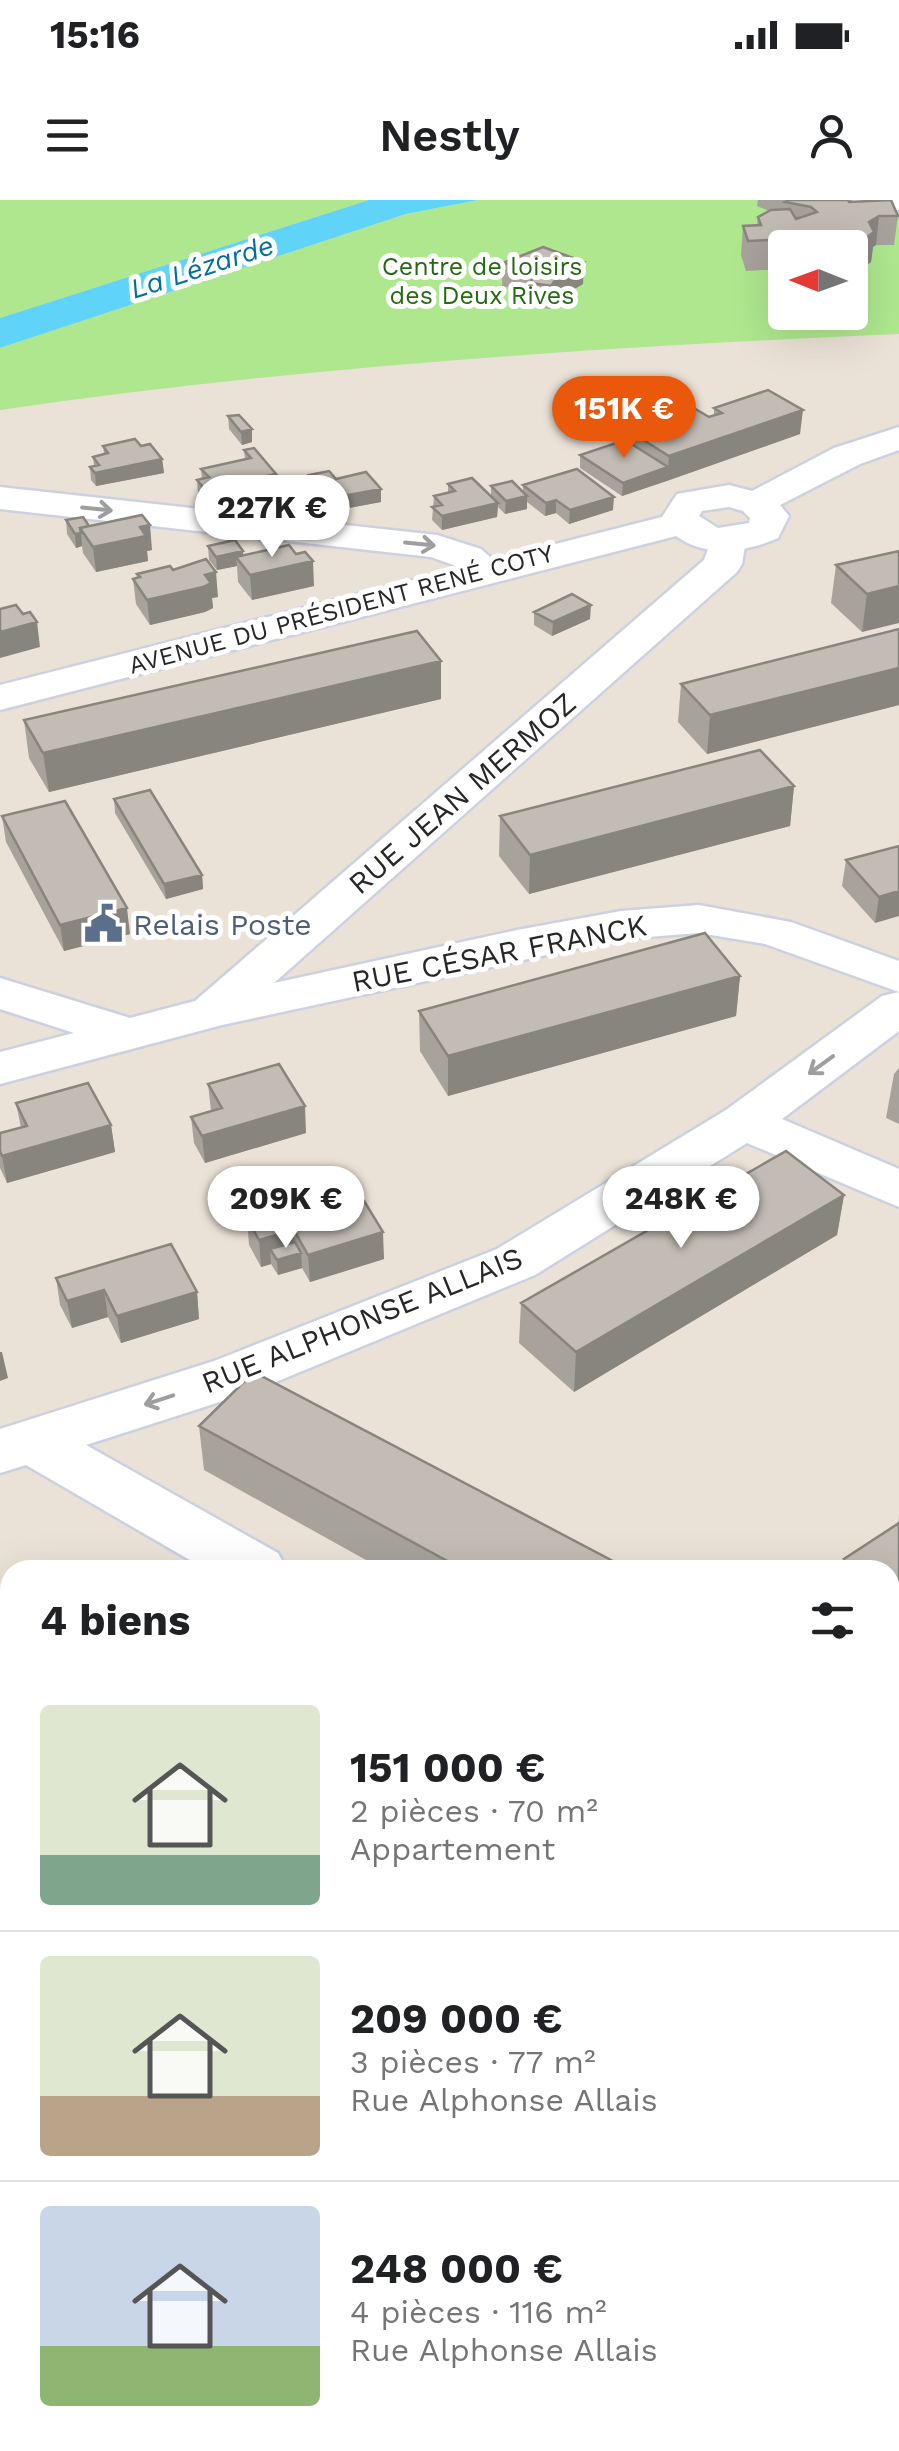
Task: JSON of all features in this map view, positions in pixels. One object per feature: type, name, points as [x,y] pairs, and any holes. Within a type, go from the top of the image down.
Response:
[{"type":"street","points":[[683,523],[700,535],[727,540],[765,530],[770,516],[756,502],[847,456],[899,438]]},
{"type":"street","name":"AVENUE DU PRÉSIDENT RENÉ COTY","points":[[0,698],[683,523],[683,509],[701,498],[730,496],[756,502]]},
{"type":"street","points":[[0,498],[437,546],[466,557],[488,572]]},
{"type":"street","name":"RUE JEAN MERMOZ","points":[[0,1068],[212,1012],[723,564],[727,540]]},
{"type":"street","name":"RUE CÉSAR FRANCK","points":[[212,1012],[517,944],[621,925],[699,920],[775,932],[899,977]]},
{"type":"street","points":[[0,992],[129,1034]]},
{"type":"street","name":"RUE ALPHONSE ALLAIS","points":[[16,1446],[234,1376],[516,1262],[744,1122],[899,1008]]},
{"type":"street","points":[[744,1122],[899,1189]]},
{"type":"street","points":[[16,1446],[237,1560]]},
{"type":"lane","points":[[862,200],[899,204]]},
{"type":"green space","points":[[0,200],[369,200],[0,318]]},
{"type":"green space","name":"Centre de loisirs des Deux Rives","points":[[478,200],[899,200],[899,334],[674,345],[336,370],[0,410],[0,348],[406,214]]},
{"type":"water","name":"La Lézarde","points":[[369,200],[478,200],[406,214],[0,348],[0,318]]},
{"type":"building","points":[[891,200],[898,216],[879,216],[869,222],[874,232],[868,236],[868,230],[768,230],[768,240],[748,241],[743,226],[761,225],[758,217],[771,210],[790,209],[796,219],[817,212],[785,202]]},
{"type":"building","points":[[543,247],[584,262],[558,276],[551,286],[531,283],[533,275],[525,268],[503,263]]},
{"type":"building","points":[[651,383],[709,417],[722,413],[714,408],[768,390],[803,410],[669,456],[626,429],[646,422],[607,398]]},
{"type":"building","points":[[239,415],[252,429],[241,432],[228,416]]},
{"type":"building","points":[[135,439],[141,446],[150,444],[162,459],[95,473],[90,467],[99,465],[93,457],[108,453],[103,446]]},
{"type":"building","points":[[625,440],[668,467],[623,483],[580,455]]},
{"type":"building","points":[[254,448],[276,474],[215,487],[203,487],[197,480],[209,477],[201,469],[251,458],[244,450]]},
{"type":"building","points":[[577,469],[614,497],[570,510],[556,500],[546,503],[523,485]]},
{"type":"building","points":[[329,471],[336,479],[366,472],[381,489],[321,500],[316,494],[324,492],[309,475]]},
{"type":"building","points":[[472,478],[498,503],[442,516],[432,507],[442,505],[434,496],[455,491],[448,484]]},
{"type":"building","points":[[512,481],[527,496],[506,501],[491,486]]},
{"type":"building","points":[[142,515],[150,525],[140,527],[146,536],[93,547],[80,528]]},
{"type":"building","points":[[83,517],[89,526],[75,534],[66,520]]},
{"type":"building","points":[[235,540],[243,551],[216,557],[208,546]]},
{"type":"building","points":[[289,545],[296,554],[305,552],[313,561],[250,575],[236,557]]},
{"type":"building","points":[[899,551],[899,586],[867,594],[836,565]]},
{"type":"building","points":[[206,559],[216,572],[205,575],[211,583],[203,587],[147,600],[133,579],[140,577],[137,574],[170,566],[173,570]]},
{"type":"building","points":[[572,594],[591,605],[553,622],[534,612]]},
{"type":"building","points":[[16,605],[23,614],[30,612],[37,622],[0,632],[0,609]]},
{"type":"building","points":[[899,629],[899,668],[710,715],[681,684]]},
{"type":"building","points":[[417,631],[441,661],[43,753],[24,720]]},
{"type":"building","points":[[760,750],[794,786],[530,855],[500,816]]},
{"type":"building","points":[[150,790],[202,875],[164,884],[114,799]]},
{"type":"building","points":[[65,801],[127,908],[60,925],[2,816]]},
{"type":"building","points":[[899,846],[899,891],[879,897],[846,860]]},
{"type":"building","points":[[705,933],[740,976],[448,1056],[419,1011]]},
{"type":"building","points":[[279,1064],[305,1106],[202,1136],[191,1117],[222,1108],[208,1084]]},
{"type":"building","points":[[88,1083],[111,1125],[2,1156],[0,1133],[27,1126],[16,1103]]},
{"type":"building","points":[[786,1151],[844,1195],[576,1352],[521,1303]]},
{"type":"building","points":[[355,1186],[383,1232],[308,1255],[294,1230],[259,1240],[247,1218]]},
{"type":"building","points":[[295,1242],[301,1253],[277,1260],[270,1249]]},
{"type":"building","points":[[171,1244],[197,1292],[117,1316],[104,1290],[67,1301],[56,1278]]},
{"type":"building","points":[[254,1372],[611,1560],[446,1560],[199,1426]]},
{"type":"building","points":[[899,1523],[899,1560],[844,1559]]},
{"type":"place","name":"Relais Poste","points":[[103,924]]}]
